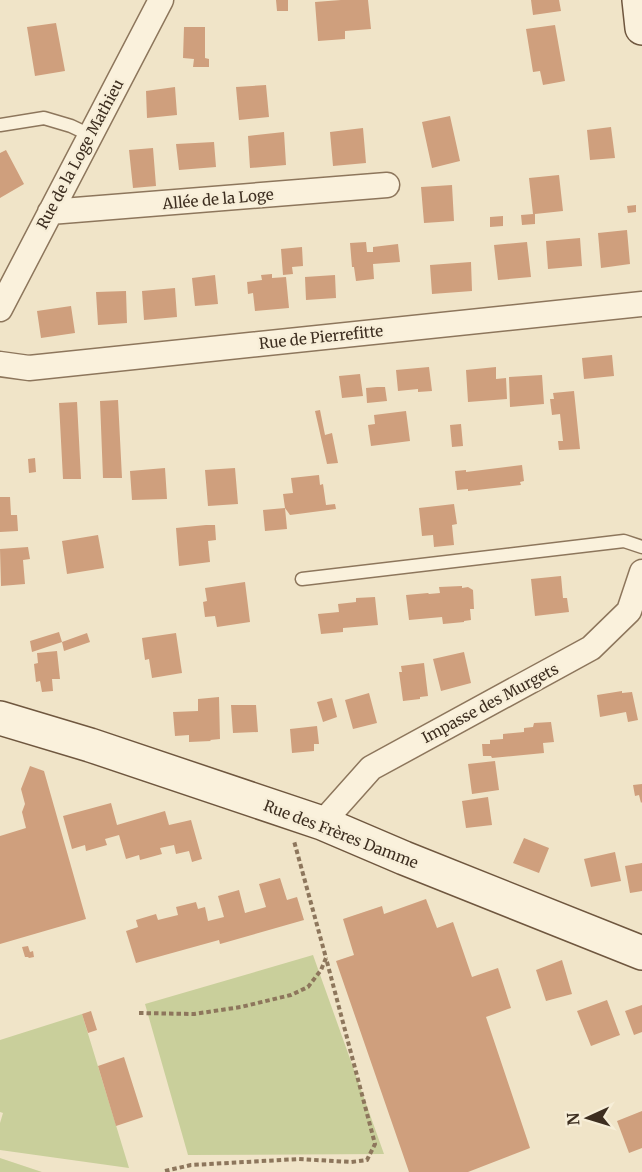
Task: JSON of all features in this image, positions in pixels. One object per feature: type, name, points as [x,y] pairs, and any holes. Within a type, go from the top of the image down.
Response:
[{"type":"street","name":"Rue de la Loge Mathieu","points":[[0,309],[160,0]]},
{"type":"street","points":[[639,0],[642,28]]},
{"type":"street","name":"Allée de la Loge","points":[[50,212],[387,185]]},
{"type":"street","name":"Rue de Pierrefitte","points":[[0,364],[29,368],[642,304]]},
{"type":"street","name":"Impasse des Murgets","points":[[322,824],[371,768],[591,648],[628,611],[642,572]]},
{"type":"street","name":"Rue des Frères Damme","points":[[0,718],[90,745],[322,824],[642,952]]},
{"type":"lane","points":[[0,125],[44,118],[71,126],[90,135]]},
{"type":"lane","points":[[303,579],[624,541],[642,547]]},
{"type":"path","points":[[165,1171],[191,1165],[299,1159],[351,1162],[367,1160],[375,1144],[285,811]]},
{"type":"path","points":[[139,1013],[194,1014],[241,1007],[291,995],[308,987],[321,970],[326,958]]},
{"type":"green space","points":[[313,955],[384,1154],[188,1155],[145,1004]]},
{"type":"green space","points":[[82,1014],[129,1168],[0,1150],[0,1123],[3,1113],[0,1112],[0,1040]]},
{"type":"green space","points":[[0,1158],[42,1172],[0,1172]]},
{"type":"building","points":[[276,0],[288,0],[288,11],[277,11]]},
{"type":"building","points":[[368,0],[371,29],[345,31],[345,39],[318,41],[315,2]]},
{"type":"building","points":[[531,0],[559,0],[561,11],[533,15]]},
{"type":"building","points":[[56,23],[65,71],[35,76],[27,27]]},
{"type":"building","points":[[555,25],[565,81],[543,85],[540,71],[533,72],[526,29]]},
{"type":"building","points":[[184,27],[205,27],[205,58],[209,59],[209,67],[193,67],[194,59],[183,58]]},
{"type":"building","points":[[266,85],[269,117],[239,120],[236,87]]},
{"type":"building","points":[[175,87],[177,115],[147,118],[146,91]]},
{"type":"building","points":[[450,116],[460,161],[432,168],[422,122]]},
{"type":"building","points":[[611,127],[615,158],[590,160],[587,130]]},
{"type":"building","points":[[363,128],[366,163],[333,166],[330,132]]},
{"type":"building","points":[[284,132],[286,165],[250,168],[248,136]]},
{"type":"building","points":[[214,142],[216,167],[179,170],[176,144]]},
{"type":"building","points":[[153,148],[156,186],[133,188],[129,150]]},
{"type":"building","points":[[6,150],[24,184],[0,198],[0,153]]},
{"type":"building","points":[[559,175],[563,211],[535,214],[535,224],[522,225],[521,215],[533,214],[529,178]]},
{"type":"building","points":[[452,185],[454,221],[424,223],[421,187]]},
{"type":"building","points":[[636,205],[636,212],[628,213],[627,206]]},
{"type":"building","points":[[503,216],[503,226],[490,227],[490,217]]},
{"type":"building","points":[[627,230],[630,264],[601,268],[598,233]]},
{"type":"building","points":[[580,238],[582,266],[548,269],[546,241]]},
{"type":"building","points":[[366,242],[367,252],[373,252],[373,247],[398,244],[400,262],[373,264],[374,279],[356,281],[350,243]]},
{"type":"building","points":[[527,242],[531,277],[498,280],[494,245]]},
{"type":"building","points":[[302,247],[303,266],[292,267],[293,274],[283,275],[281,249]]},
{"type":"building","points":[[471,262],[472,291],[432,294],[430,265]]},
{"type":"building","points":[[272,274],[272,278],[286,277],[289,308],[255,311],[253,293],[248,294],[247,282],[262,280],[261,275]]},
{"type":"building","points":[[215,275],[218,304],[195,306],[192,278]]},
{"type":"building","points":[[335,275],[336,298],[306,300],[305,277]]},
{"type":"building","points":[[175,288],[177,317],[144,320],[142,291]]},
{"type":"building","points":[[126,291],[127,323],[98,325],[96,292]]},
{"type":"building","points":[[71,306],[75,333],[41,338],[37,311]]},
{"type":"building","points":[[612,355],[614,376],[584,379],[582,358]]},
{"type":"building","points":[[429,367],[432,391],[418,392],[418,389],[398,391],[396,370]]},
{"type":"building","points":[[496,367],[496,379],[506,378],[507,399],[468,402],[466,370]]},
{"type":"building","points":[[360,374],[363,396],[342,398],[339,376]]},
{"type":"building","points":[[542,375],[544,404],[510,407],[509,377]]},
{"type":"building","points":[[385,387],[387,401],[367,403],[366,388]]},
{"type":"building","points":[[574,391],[580,449],[559,450],[558,441],[563,441],[560,414],[552,415],[550,399],[554,399],[553,393]]},
{"type":"building","points":[[118,400],[122,478],[103,478],[100,401]]},
{"type":"building","points":[[77,402],[81,479],[63,479],[59,403]]},
{"type":"building","points":[[320,410],[325,435],[332,433],[338,463],[327,464],[315,411]]},
{"type":"building","points":[[406,411],[410,441],[371,446],[368,425],[375,424],[374,415]]},
{"type":"building","points":[[461,424],[463,446],[452,447],[450,425]]},
{"type":"building","points":[[35,458],[36,472],[29,473],[28,459]]},
{"type":"building","points":[[522,465],[524,481],[520,482],[521,485],[468,491],[468,489],[457,490],[455,471],[466,470],[466,472]]},
{"type":"building","points":[[165,468],[167,499],[132,500],[130,471]]},
{"type":"building","points":[[235,468],[238,504],[208,506],[205,470]]},
{"type":"building","points":[[319,475],[320,485],[323,484],[326,505],[335,504],[336,509],[290,515],[285,508],[283,494],[293,493],[291,478]]},
{"type":"building","points":[[0,497],[10,497],[11,515],[17,515],[18,531],[0,532]]},
{"type":"building","points":[[454,504],[457,524],[452,525],[454,545],[434,547],[433,535],[422,536],[419,508]]},
{"type":"building","points":[[285,508],[287,529],[265,531],[263,510]]},
{"type":"building","points":[[215,525],[216,540],[208,541],[210,562],[179,566],[176,528]]},
{"type":"building","points":[[98,535],[104,568],[67,574],[62,541]]},
{"type":"building","points":[[28,547],[30,559],[23,560],[25,584],[1,586],[0,549]]},
{"type":"building","points":[[561,576],[563,598],[567,598],[569,612],[535,616],[531,579]]},
{"type":"building","points":[[245,582],[250,622],[217,627],[215,616],[205,617],[203,602],[207,601],[205,588]]},
{"type":"building","points":[[462,586],[462,588],[468,587],[473,590],[474,609],[470,609],[471,620],[443,624],[442,617],[409,620],[406,595],[440,593],[439,587]]},
{"type":"building","points":[[375,597],[378,625],[343,628],[343,632],[321,634],[318,614],[339,612],[338,604],[356,602],[356,598]]},
{"type":"building","points":[[59,632],[62,642],[32,652],[30,641]]},
{"type":"building","points":[[87,633],[90,642],[64,651],[62,642]]},
{"type":"building","points":[[176,633],[182,673],[152,678],[149,659],[145,660],[142,638]]},
{"type":"building","points":[[57,651],[60,679],[52,679],[53,691],[42,692],[40,681],[36,682],[34,664],[38,663],[37,653]]},
{"type":"building","points":[[464,652],[471,683],[441,691],[433,659]]},
{"type":"building","points":[[424,663],[428,696],[403,701],[399,672],[402,672],[401,666]]},
{"type":"building","points":[[622,691],[622,693],[632,692],[638,720],[628,722],[626,712],[600,717],[597,695]]},
{"type":"building","points":[[369,693],[377,723],[353,729],[345,700]]},
{"type":"building","points":[[219,697],[220,739],[189,742],[189,735],[175,736],[173,712],[198,711],[198,699]]},
{"type":"building","points":[[332,698],[337,717],[323,722],[317,702]]},
{"type":"building","points":[[231,705],[256,705],[258,732],[233,733]]},
{"type":"building","points":[[551,722],[554,742],[543,743],[544,753],[492,758],[483,756],[482,744],[490,744],[490,740],[503,739],[503,734],[524,732],[524,728],[533,727],[534,723]]},
{"type":"building","points":[[317,726],[319,744],[314,744],[314,751],[292,753],[290,729]]},
{"type":"building","points":[[495,761],[499,790],[472,794],[468,764]]},
{"type":"building","points":[[30,766],[44,771],[86,919],[0,944],[0,836],[26,828],[22,812],[25,804],[21,789]]},
{"type":"building","points":[[642,784],[641,803],[639,795],[635,796],[633,785]]},
{"type":"building","points":[[488,797],[492,825],[466,828],[462,801]]},
{"type":"building","points":[[111,803],[117,825],[165,811],[169,825],[191,820],[202,859],[192,862],[189,851],[176,854],[174,845],[160,848],[162,854],[140,860],[139,855],[126,859],[119,835],[105,839],[107,845],[86,851],[85,845],[72,849],[63,816]]},
{"type":"building","points":[[524,838],[549,848],[539,873],[513,863]]},
{"type":"building","points":[[615,852],[621,881],[591,887],[584,859]]},
{"type":"building","points":[[642,863],[642,891],[630,893],[625,866]]},
{"type":"building","points":[[280,878],[287,900],[297,897],[304,920],[220,944],[219,940],[136,963],[126,931],[138,927],[136,920],[156,914],[158,920],[178,915],[176,907],[196,902],[198,909],[205,907],[208,921],[224,917],[218,896],[239,890],[245,913],[266,907],[259,884]]},
{"type":"building","points":[[426,899],[437,928],[453,922],[472,977],[498,968],[511,1008],[486,1017],[530,1148],[468,1172],[409,1172],[336,961],[354,955],[343,919],[382,906],[384,914]]},
{"type":"building","points":[[28,946],[30,952],[33,951],[34,957],[25,957],[22,947]]},
{"type":"building","points":[[562,960],[572,994],[546,1001],[536,970]]},
{"type":"building","points":[[607,1000],[620,1035],[591,1046],[577,1011]]},
{"type":"building","points":[[642,1005],[642,1032],[634,1035],[625,1011]]},
{"type":"building","points":[[91,1011],[97,1030],[88,1033],[82,1014]]},
{"type":"building","points":[[124,1057],[143,1117],[116,1126],[98,1066]]},
{"type":"building","points":[[642,1111],[642,1148],[629,1153],[617,1121]]}]
